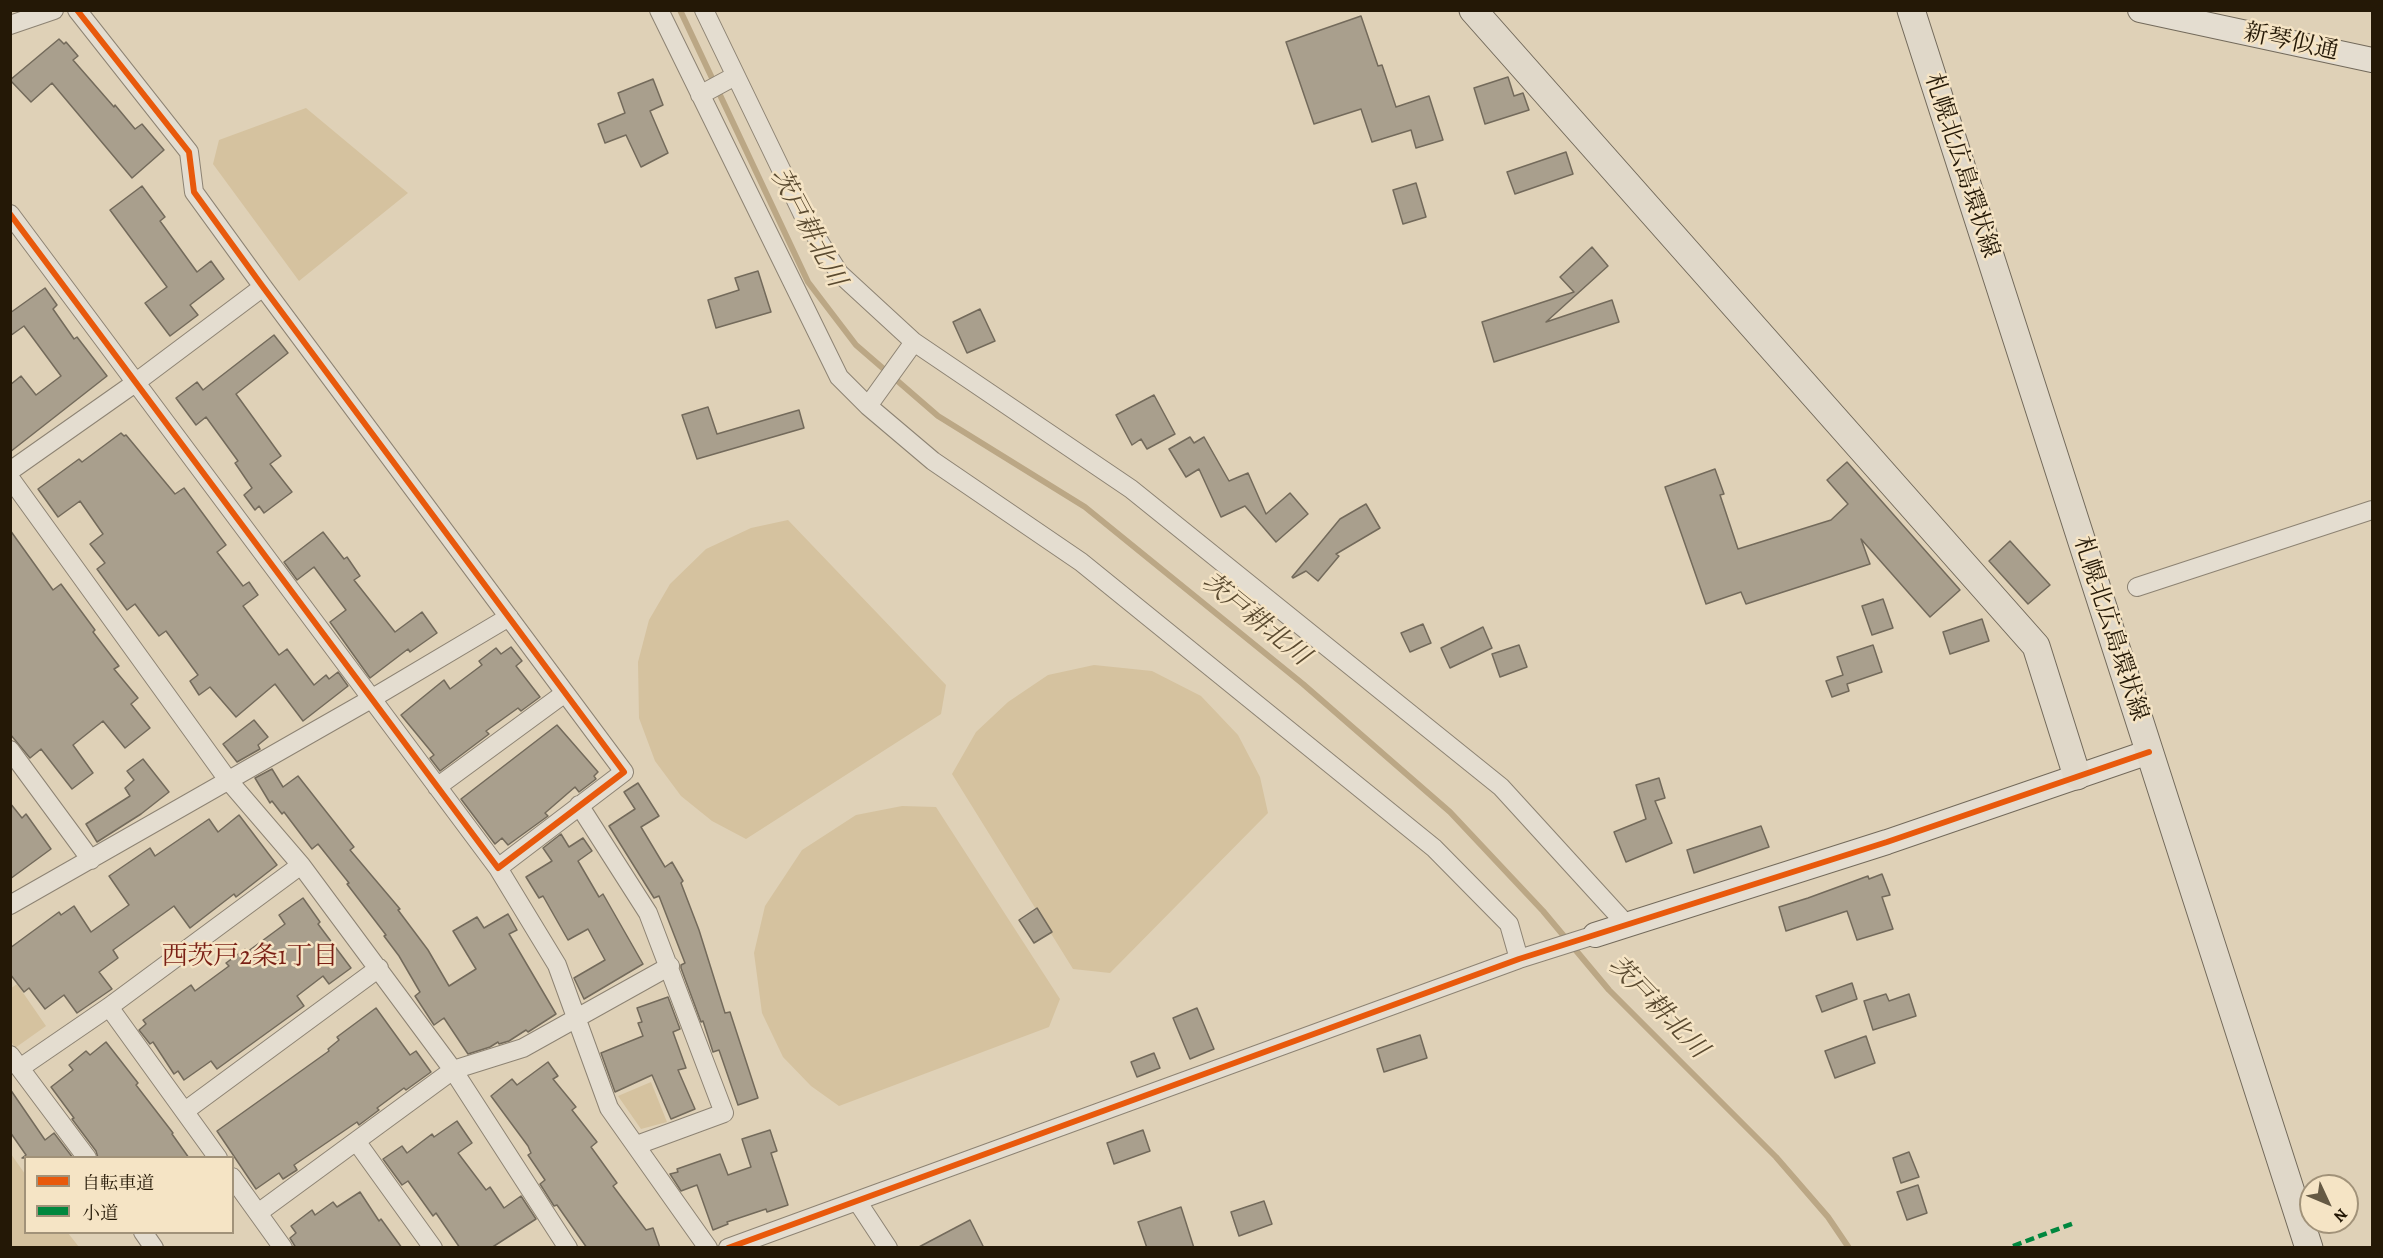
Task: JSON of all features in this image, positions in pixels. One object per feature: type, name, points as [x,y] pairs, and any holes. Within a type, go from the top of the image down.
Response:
[{"type":"main road","points":[[1473,10],[2036,646],[2077,776]]},
{"type":"main road","name":"札幌北広島環状線","points":[[1911,10],[2309,1248]]},
{"type":"street","points":[[10,25],[54,10]]},
{"type":"street","points":[[77,10],[189,152],[194,192],[624,772],[498,868]]},
{"type":"street","points":[[659,10],[705,93],[839,377],[933,460],[1080,561],[1434,848],[1509,924],[1519,959]]},
{"type":"street","points":[[704,10],[731,79],[805,219],[839,273],[914,342],[1131,489],[1501,788],[1627,925]]},
{"type":"street","name":"新琴似通","points":[[2140,10],[2373,60]]},
{"type":"street","points":[[705,93],[731,79]]},
{"type":"street","points":[[10,214],[498,868],[557,965],[609,1108],[708,1248]]},
{"type":"street","points":[[10,471],[135,383],[263,287]]},
{"type":"street","points":[[868,405],[914,342]]},
{"type":"street","points":[[10,478],[228,780],[301,865],[453,1070],[568,1248]]},
{"type":"street","points":[[2137,586],[2373,510]]},
{"type":"street","points":[[10,905],[91,861],[508,617]]},
{"type":"street","points":[[437,787],[565,693]]},
{"type":"street","points":[[10,750],[91,861]]},
{"type":"street","points":[[728,1248],[1519,959],[1887,842],[2149,752]]},
{"type":"street","points":[[579,805],[648,913],[724,1113],[637,1145]]},
{"type":"street","points":[[86,1156],[15,1061],[109,1007],[301,865]]},
{"type":"street","points":[[258,1213],[453,1070],[523,1048],[670,966]]},
{"type":"street","points":[[185,1111],[379,968]]},
{"type":"street","points":[[109,1007],[217,1156]]},
{"type":"street","points":[[356,1141],[433,1248]]},
{"type":"street","points":[[234,1180],[283,1248]]},
{"type":"street","points":[[857,1201],[888,1248]]},
{"type":"street","points":[[143,1234],[154,1248]]},
{"type":"shaded area","points":[[306,108],[408,193],[299,281],[213,164],[219,140]]},
{"type":"shaded area","points":[[788,520],[946,685],[941,714],[746,839],[712,821],[681,796],[655,761],[639,718],[638,662],[649,620],[670,584],[706,549],[751,528]]},
{"type":"shaded area","points":[[1094,665],[1152,671],[1201,696],[1238,735],[1260,777],[1268,813],[1110,973],[1073,969],[952,774],[976,732],[1008,702],[1048,675]]},
{"type":"shaded area","points":[[902,806],[936,807],[1060,999],[1049,1027],[839,1106],[811,1086],[783,1057],[762,1013],[754,953],[765,906],[802,850],[856,815]]},
{"type":"shaded area","points":[[17,984],[46,1026],[15,1048],[11,1041],[10,989]]},
{"type":"shaded area","points":[[651,1082],[667,1122],[641,1129],[618,1096]]},
{"type":"shaded area","points":[[11,1154],[24,1173],[24,1234],[69,1234],[79,1247],[11,1247]]},
{"type":"building","points":[[1361,16],[1378,66],[1382,65],[1396,107],[1429,96],[1443,140],[1416,148],[1411,130],[1372,142],[1361,109],[1314,124],[1286,42]]},
{"type":"building","points":[[59,39],[64,44],[66,42],[78,56],[73,60],[114,107],[115,105],[135,129],[142,124],[164,150],[132,178],[52,83],[31,102],[10,80]]},
{"type":"building","points":[[1508,77],[1514,96],[1523,93],[1529,110],[1485,124],[1474,88]]},
{"type":"building","points":[[653,79],[663,105],[650,111],[668,153],[641,167],[626,135],[605,143],[598,124],[625,113],[618,93]]},
{"type":"building","points":[[1566,152],[1573,174],[1515,194],[1507,172]]},
{"type":"building","points":[[1416,183],[1426,217],[1403,224],[1393,190]]},
{"type":"building","points":[[142,186],[165,217],[160,221],[197,272],[211,261],[224,279],[190,305],[198,315],[170,336],[145,303],[167,287],[110,210]]},
{"type":"building","points":[[1592,247],[1608,266],[1546,322],[1612,300],[1619,322],[1494,362],[1482,322],[1574,292],[1560,277]]},
{"type":"building","points":[[758,271],[771,312],[716,328],[708,300],[739,290],[735,278]]},
{"type":"building","points":[[45,288],[57,305],[53,309],[74,339],[77,337],[107,376],[10,452],[10,385],[21,376],[36,395],[61,376],[24,326],[10,336],[10,313]]},
{"type":"building","points":[[980,309],[995,341],[967,353],[953,322]]},
{"type":"building","points":[[274,335],[288,353],[236,394],[281,456],[270,464],[292,492],[264,513],[259,506],[255,510],[244,495],[252,488],[235,463],[238,461],[206,417],[196,425],[176,398],[197,382],[203,390]]},
{"type":"building","points":[[1154,395],[1175,434],[1147,449],[1141,439],[1132,445],[1116,415]]},
{"type":"building","points":[[708,407],[717,434],[799,410],[804,428],[697,459],[682,415]]},
{"type":"building","points":[[121,433],[126,435],[175,494],[184,488],[226,545],[217,552],[243,586],[249,582],[258,595],[243,606],[279,655],[287,649],[314,685],[326,675],[329,679],[338,672],[348,686],[303,721],[275,684],[236,717],[210,687],[199,695],[190,681],[198,675],[166,631],[159,636],[135,604],[127,610],[97,569],[105,563],[90,544],[103,534],[80,501],[58,517],[38,489],[79,459],[82,462]]},
{"type":"building","points":[[1190,437],[1194,443],[1204,437],[1229,481],[1248,473],[1266,514],[1290,493],[1308,514],[1276,542],[1245,506],[1221,517],[1199,469],[1186,477],[1169,449]]},
{"type":"building","points":[[1847,462],[1960,590],[1930,617],[1861,539],[1870,564],[1746,604],[1741,592],[1706,604],[1665,487],[1715,469],[1724,494],[1720,495],[1738,549],[1831,520],[1848,504],[1827,480]]},
{"type":"building","points":[[1366,504],[1380,528],[1336,554],[1339,556],[1318,581],[1306,571],[1292,577],[1340,519]]},
{"type":"building","points":[[10,530],[53,590],[61,584],[95,630],[93,632],[119,666],[114,669],[138,698],[131,704],[150,728],[125,748],[103,721],[73,745],[93,773],[72,789],[41,749],[30,758],[10,734]]},
{"type":"building","points":[[323,532],[344,559],[347,557],[360,576],[354,580],[395,632],[422,612],[437,633],[410,652],[408,649],[370,678],[330,622],[346,610],[314,567],[297,580],[284,562]]},
{"type":"building","points":[[2010,541],[2050,585],[2028,604],[1989,561]]},
{"type":"building","points":[[1883,599],[1893,628],[1872,635],[1862,606]]},
{"type":"building","points":[[1982,619],[1989,641],[1950,654],[1943,632]]},
{"type":"building","points":[[1423,624],[1431,643],[1410,652],[1401,633]]},
{"type":"building","points":[[1483,627],[1492,648],[1450,668],[1441,648]]},
{"type":"building","points":[[1519,645],[1527,667],[1500,677],[1492,654]]},
{"type":"building","points":[[1873,645],[1882,672],[1847,684],[1849,691],[1832,697],[1826,681],[1843,675],[1837,657]]},
{"type":"building","points":[[511,647],[522,661],[516,666],[540,697],[521,711],[518,708],[486,731],[489,734],[440,771],[430,758],[434,755],[401,715],[444,680],[450,689],[482,665],[479,661],[496,648],[501,654]]},
{"type":"building","points":[[254,720],[268,737],[258,745],[260,749],[237,762],[223,744]]},
{"type":"building","points":[[557,725],[598,772],[594,776],[596,779],[579,792],[575,787],[545,813],[548,816],[508,845],[502,838],[495,844],[461,799]]},
{"type":"building","points":[[143,759],[169,792],[141,814],[97,842],[86,824],[130,796],[125,788],[134,780],[127,771]]},
{"type":"building","points":[[272,769],[283,787],[298,776],[354,847],[350,850],[400,909],[398,910],[428,950],[449,986],[476,969],[453,931],[477,917],[484,928],[508,914],[517,930],[509,934],[556,1014],[509,1041],[499,1044],[498,1042],[468,1054],[444,1018],[434,1025],[415,996],[420,992],[399,956],[347,884],[349,883],[318,844],[312,849],[284,812],[282,814],[272,801],[270,803],[255,778]]},
{"type":"building","points":[[1659,778],[1665,798],[1655,801],[1672,843],[1626,862],[1614,832],[1646,819],[1636,785]]},
{"type":"building","points":[[638,783],[659,816],[641,827],[665,867],[672,862],[683,881],[681,883],[699,930],[725,1013],[730,1012],[758,1098],[738,1105],[719,1050],[713,1052],[703,1021],[701,1022],[681,968],[681,965],[685,963],[659,896],[654,898],[609,826],[635,809],[624,792]]},
{"type":"building","points":[[10,803],[22,818],[26,814],[51,849],[10,879]]},
{"type":"building","points":[[239,815],[277,865],[236,897],[234,894],[190,928],[174,906],[113,950],[118,958],[99,972],[112,989],[77,1013],[64,995],[45,1009],[29,988],[24,992],[10,974],[10,948],[59,912],[61,915],[74,906],[91,932],[129,905],[109,876],[150,848],[155,856],[209,819],[218,832]]},
{"type":"building","points":[[1761,826],[1769,847],[1694,873],[1687,850]]},
{"type":"building","points":[[561,834],[569,847],[583,838],[592,851],[578,861],[599,897],[603,894],[643,964],[584,999],[574,978],[605,960],[588,929],[568,940],[543,896],[539,898],[526,877],[552,861],[543,848]]},
{"type":"building","points":[[1882,874],[1890,895],[1882,897],[1893,929],[1857,940],[1847,911],[1786,931],[1779,907],[1868,876],[1869,879]]},
{"type":"building","points":[[303,898],[320,922],[318,924],[351,968],[329,984],[323,976],[297,996],[304,1006],[217,1069],[211,1061],[184,1080],[178,1071],[174,1074],[153,1042],[150,1044],[139,1030],[146,1024],[143,1020],[191,985],[195,991],[229,966],[226,963],[245,949],[247,952],[285,924],[279,915]]},
{"type":"building","points":[[1037,908],[1052,932],[1034,943],[1019,920]]},
{"type":"building","points":[[1852,983],[1857,999],[1822,1012],[1816,996]]},
{"type":"building","points":[[1886,994],[1889,1001],[1909,994],[1916,1016],[1873,1030],[1864,1001]]},
{"type":"building","points":[[668,997],[680,1029],[673,1032],[686,1068],[678,1070],[695,1109],[671,1119],[652,1075],[615,1092],[601,1053],[643,1036],[638,1023],[642,1022],[637,1008]]},
{"type":"building","points":[[376,1008],[410,1055],[416,1051],[431,1072],[406,1090],[404,1088],[359,1125],[357,1122],[294,1165],[297,1170],[283,1179],[279,1173],[256,1189],[217,1131],[329,1051],[328,1049],[339,1040],[337,1037]]},
{"type":"building","points":[[1197,1008],[1214,1049],[1190,1059],[1173,1018]]},
{"type":"building","points":[[1420,1035],[1427,1058],[1384,1072],[1377,1049]]},
{"type":"building","points":[[1866,1036],[1875,1063],[1835,1078],[1825,1051]]},
{"type":"building","points":[[106,1042],[138,1083],[136,1085],[188,1156],[97,1156],[51,1087],[73,1070],[69,1065],[86,1051],[90,1055]]},
{"type":"building","points":[[1154,1053],[1160,1068],[1137,1077],[1131,1062]]},
{"type":"building","points":[[548,1062],[558,1076],[553,1079],[576,1107],[572,1110],[597,1142],[591,1147],[617,1183],[613,1186],[646,1230],[653,1228],[660,1248],[587,1248],[540,1184],[545,1180],[528,1155],[531,1153],[528,1146],[491,1096],[512,1079],[517,1085]]},
{"type":"building","points":[[10,1089],[45,1140],[54,1133],[71,1156],[25,1156],[10,1132]]},
{"type":"building","points":[[457,1121],[472,1143],[458,1153],[486,1190],[490,1187],[504,1208],[521,1196],[536,1219],[491,1248],[460,1248],[436,1213],[433,1216],[408,1181],[402,1185],[383,1159],[402,1146],[407,1153],[432,1134],[434,1137]]},
{"type":"building","points":[[770,1130],[777,1151],[771,1153],[788,1205],[767,1212],[766,1209],[727,1222],[728,1224],[713,1230],[697,1185],[681,1191],[670,1174],[678,1172],[677,1169],[720,1154],[728,1175],[751,1167],[742,1139]]},
{"type":"building","points":[[1143,1130],[1150,1151],[1114,1164],[1107,1143]]},
{"type":"building","points":[[1909,1152],[1919,1177],[1901,1183],[1893,1158]]},
{"type":"building","points":[[1918,1185],[1927,1213],[1907,1220],[1897,1192]]},
{"type":"building","points":[[360,1192],[379,1221],[381,1219],[402,1248],[296,1248],[290,1238],[296,1233],[291,1226],[312,1210],[315,1215],[333,1202],[337,1207]]},
{"type":"building","points":[[1264,1201],[1272,1224],[1239,1236],[1231,1212]]},
{"type":"building","points":[[1181,1207],[1194,1248],[1147,1248],[1138,1222]]},
{"type":"building","points":[[970,1220],[984,1248],[917,1248]]},
{"type":"waterway","name":"茨戸耕北川","points":[[680,10],[808,282],[856,345],[938,416],[1085,507],[1303,684],[1450,812],[1543,911],[1609,990],[1776,1157],[1828,1217],[1849,1248]]},
{"type":"marked path","points":[[2013,1246],[2074,1223]]},
{"type":"cycle path","points":[[10,214],[498,868],[624,772],[194,192],[189,152],[77,10]]},
{"type":"cycle path","points":[[728,1248],[1519,959],[1887,842],[2149,752]]},
{"type":"district","name":"西茨戸2条1丁目","points":[[250,958]]}]
